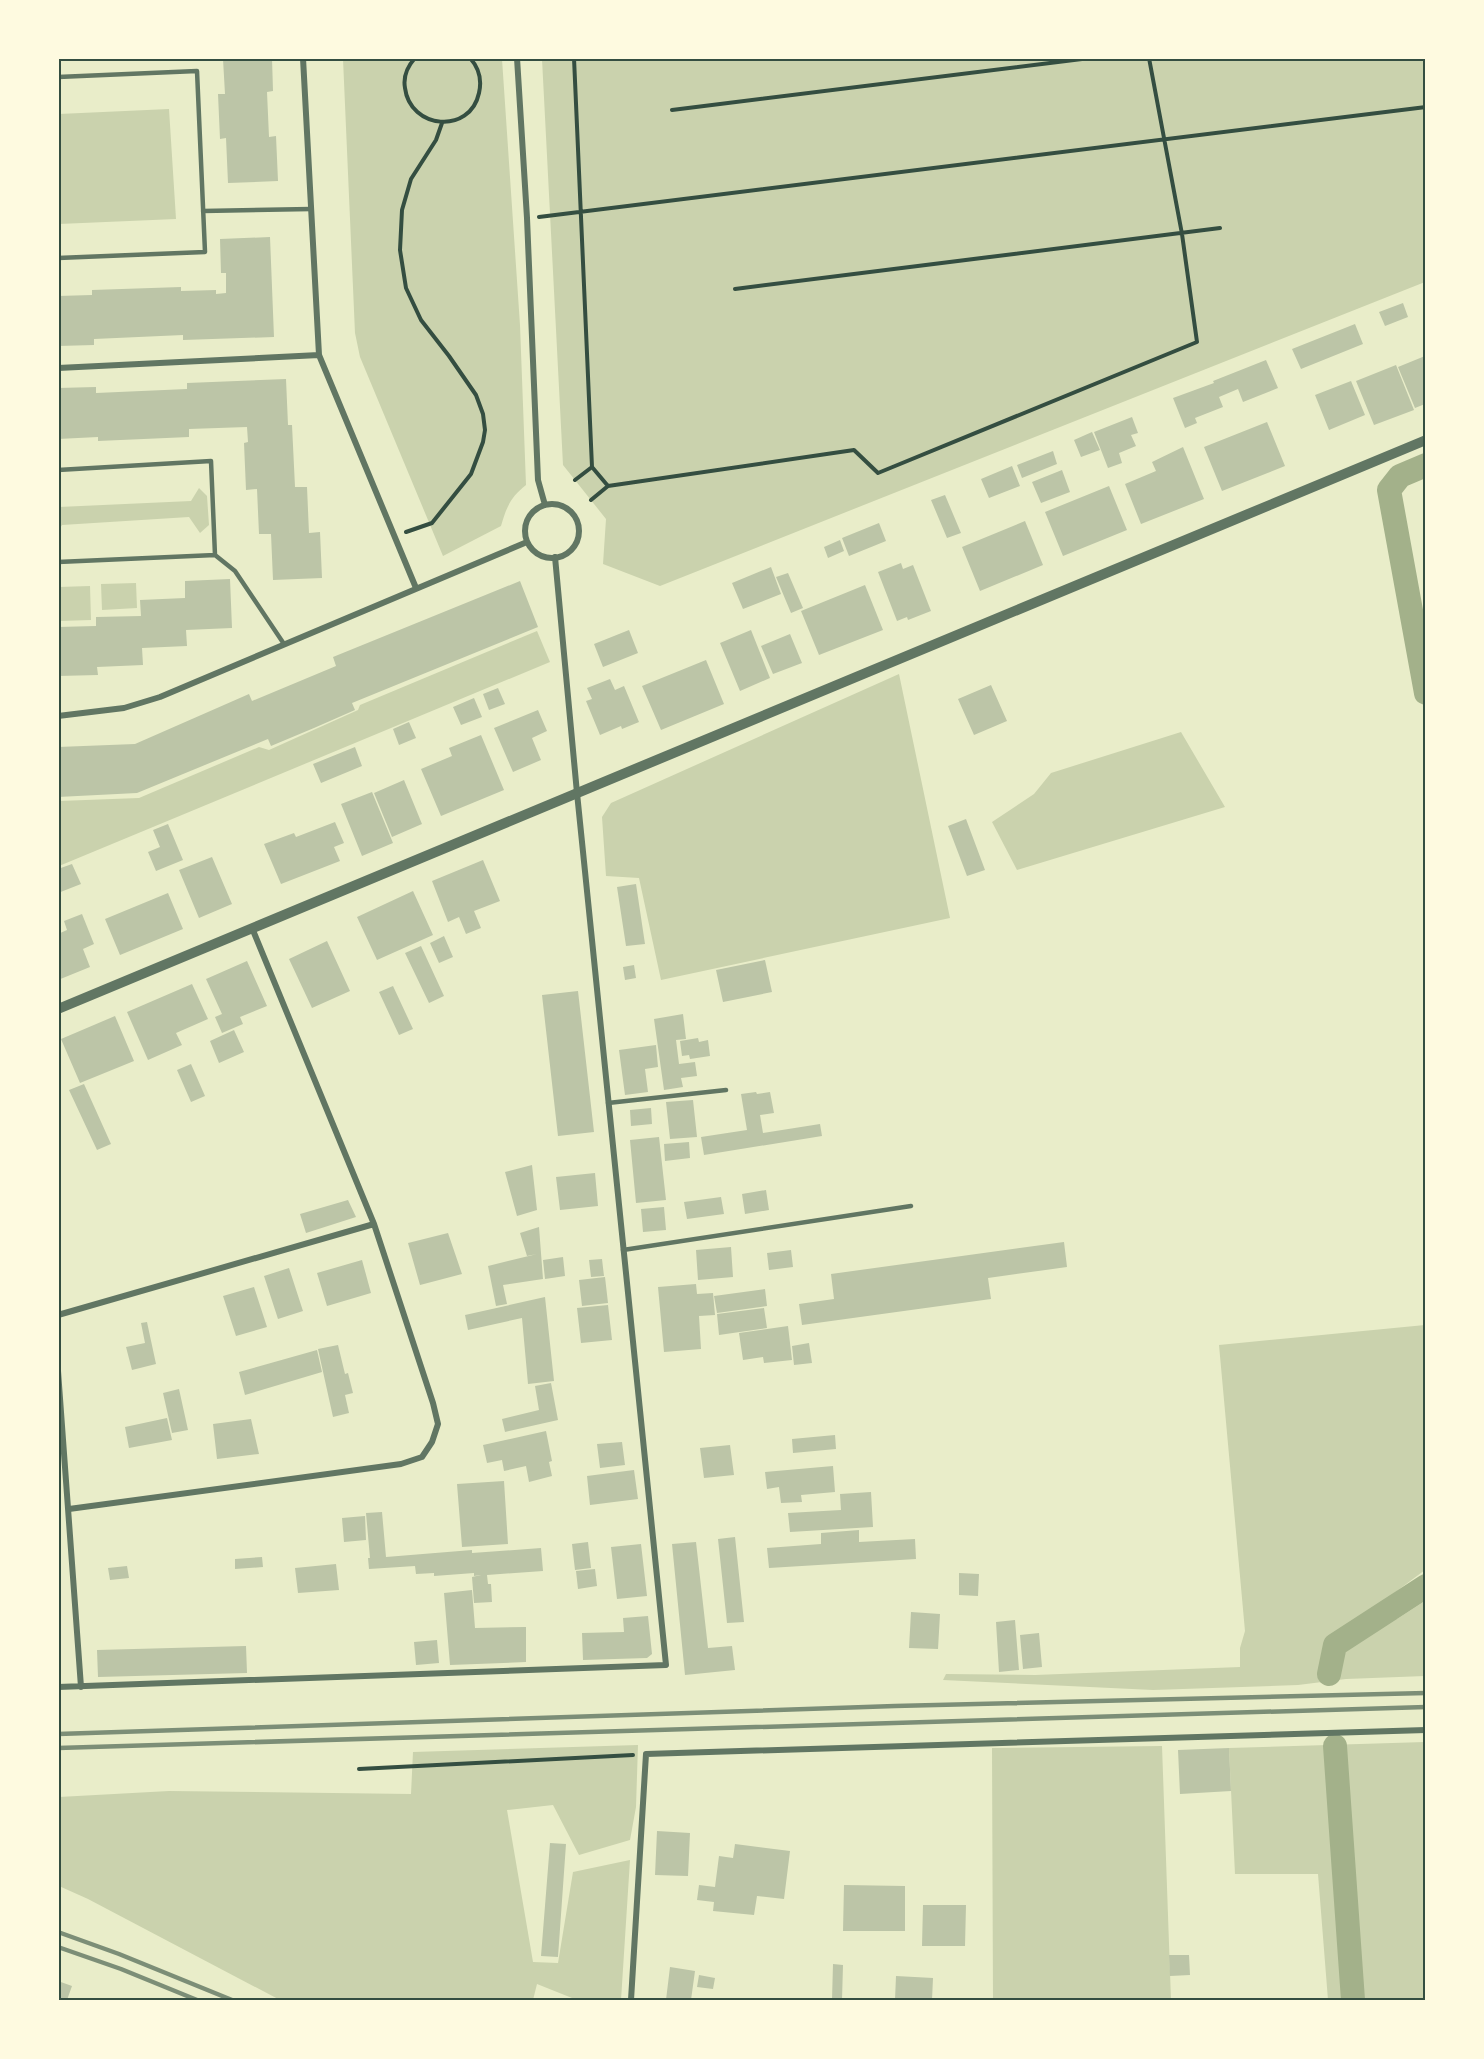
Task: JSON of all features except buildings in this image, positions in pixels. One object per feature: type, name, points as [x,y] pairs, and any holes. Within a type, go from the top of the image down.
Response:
[{"type":"street","points":[[303,58],[319,355],[416,588]]},
{"type":"street","points":[[517,58],[538,480],[545,505]]},
{"type":"street","points":[[58,368],[319,355]]},
{"type":"street","points":[[58,1009],[1425,440]]},
{"type":"street","points":[[545,505],[562,506],[575,518],[578,526],[576,543],[563,555],[555,557],[538,554],[527,542],[525,532],[530,515],[545,505]]},
{"type":"street","points":[[58,716],[124,708],[160,697],[527,542]]},
{"type":"street","points":[[58,1688],[666,1665],[555,557]]},
{"type":"street","points":[[69,1509],[401,1464],[422,1457],[432,1442],[438,1424],[374,1224],[251,927]]},
{"type":"street","points":[[58,1315],[374,1224]]},
{"type":"street","points":[[58,1371],[81,1687]]},
{"type":"street","points":[[631,2001],[646,1754],[1425,1730]]},
{"type":"lane","points":[[58,77],[197,71],[205,252],[58,258]]},
{"type":"lane","points":[[203,211],[312,209]]},
{"type":"lane","points":[[58,470],[211,461],[215,555]]},
{"type":"lane","points":[[58,562],[215,555],[236,571],[284,644]]},
{"type":"lane","points":[[608,1103],[726,1090]]},
{"type":"lane","points":[[623,1250],[911,1206]]},
{"type":"path","points":[[415,58],[406,72],[405,95],[419,115],[430,121],[442,123],[464,116],[473,108],[479,97],[481,85],[479,73],[470,58]]},
{"type":"path","points":[[574,58],[592,467],[608,486]]},
{"type":"path","points":[[672,110],[1090,58]]},
{"type":"path","points":[[591,500],[608,486],[854,450],[878,472],[1197,342],[1182,234],[1149,58]]},
{"type":"path","points":[[526,218],[1425,107]]},
{"type":"path","points":[[394,537],[432,523],[471,474],[485,430],[483,414],[476,396],[421,320],[406,288],[400,250],[402,210],[411,179],[436,140],[442,123]]},
{"type":"path","points":[[735,289],[1220,228]]},
{"type":"path","points":[[575,480],[592,467]]},
{"type":"path","points":[[359,1769],[646,1754]]},
{"type":"green space","points":[[343,59],[502,59],[520,325],[526,485],[510,503],[501,526],[443,556],[360,357],[355,333]]},
{"type":"green space","points":[[542,59],[1425,59],[1425,282],[660,586],[603,564],[606,519],[563,465]]},
{"type":"green space","points":[[169,109],[176,219],[59,224],[59,114]]},
{"type":"green space","points":[[199,488],[207,496],[209,525],[200,533],[189,517],[62,525],[59,530],[59,507],[191,501]]},
{"type":"green space","points":[[136,583],[137,608],[102,610],[101,584]]},
{"type":"green space","points":[[90,586],[91,620],[59,621],[59,587]]},
{"type":"green space","points":[[537,631],[550,662],[59,866],[59,801],[139,798],[259,747],[269,750],[358,710],[360,705]]},
{"type":"green space","points":[[899,674],[950,918],[661,980],[639,878],[606,876],[602,817],[611,803]]},
{"type":"green space","points":[[1181,732],[1225,807],[1017,870],[992,822],[1034,794],[1051,773]]},
{"type":"green space","points":[[1425,1325],[1425,1570],[1382,1602],[1397,1619],[1425,1601],[1425,1676],[1346,1679],[1298,1685],[1153,1690],[943,1680],[946,1674],[1035,1675],[1240,1667],[1240,1648],[1245,1631],[1219,1345]]},
{"type":"green space","points":[[1425,1742],[1425,2000],[1328,2000],[1318,1874],[1235,1874],[1229,1748]]},
{"type":"green space","points":[[638,1745],[636,1807],[630,1840],[579,1855],[553,1805],[507,1810],[533,1962],[558,1963],[573,1872],[630,1860],[621,2000],[577,2000],[537,1984],[533,2000],[280,2000],[59,1886],[59,1797],[169,1791],[411,1794],[413,1752]]},
{"type":"green space","points":[[1162,1746],[1171,2000],[993,2000],[992,1748]]},
{"type":"waterway","points":[[1426,465],[1400,476],[1389,490],[1426,693]]},
{"type":"waterway","points":[[1329,1674],[1335,1645],[1426,1586]]},
{"type":"waterway","points":[[1335,1746],[1353,2000]]},
{"type":"railway","points":[[58,1734],[895,1706],[1426,1693]]},
{"type":"railway","points":[[58,1748],[1426,1707]]},
{"type":"railway","points":[[58,1932],[232,2000]]},
{"type":"railway","points":[[58,1947],[121,1969],[197,2000]]}]
